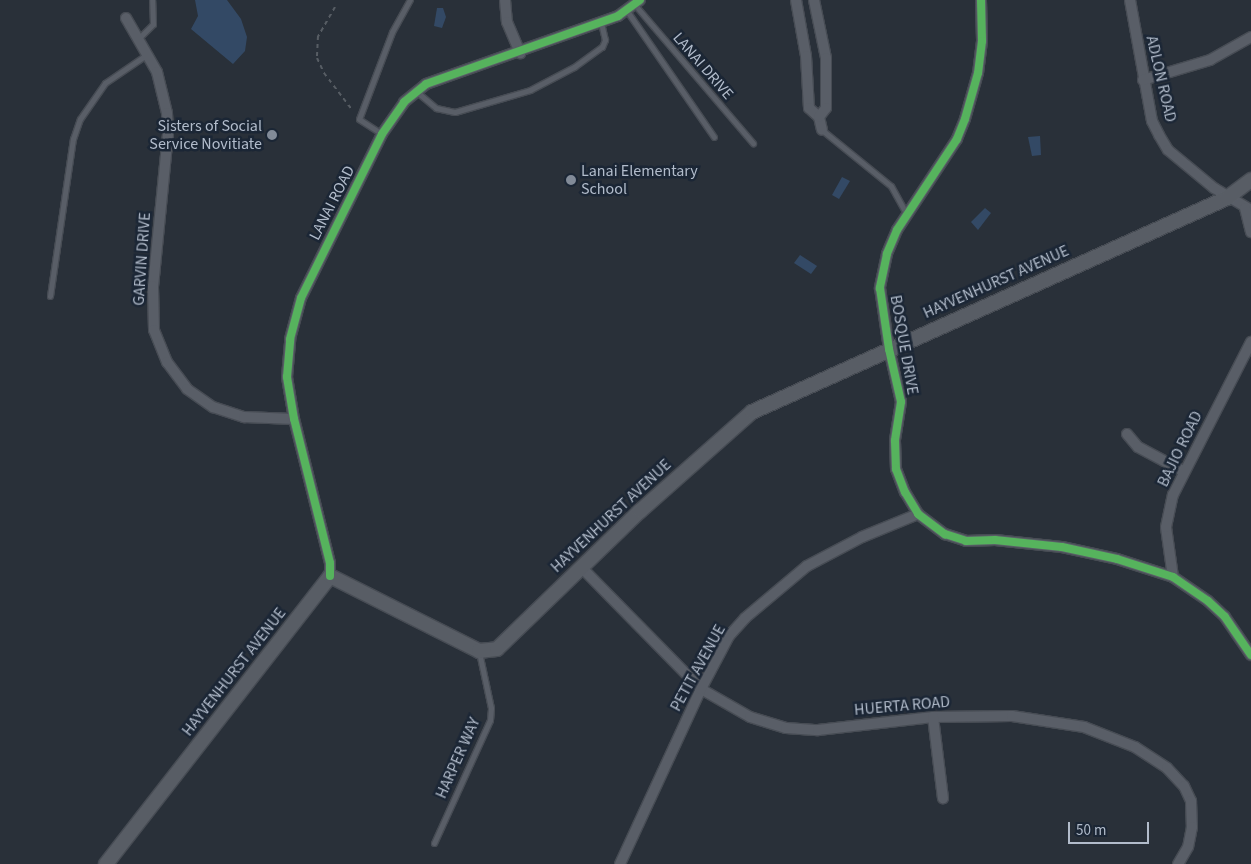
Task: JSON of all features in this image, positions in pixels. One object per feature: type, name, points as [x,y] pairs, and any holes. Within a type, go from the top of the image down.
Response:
[{"type":"main road","name":"HAYVENHURST AVENUE","points":[[479,650],[492,651],[503,645],[640,511],[752,412],[1227,198],[1251,180]]},
{"type":"main road","name":"HAYVENHURST AVENUE","points":[[106,864],[330,576]]},
{"type":"main road","points":[[330,576],[479,650]]},
{"type":"street","points":[[505,0],[507,22],[520,53]]},
{"type":"street","points":[[796,0],[806,56],[809,108],[819,117],[822,130]]},
{"type":"street","points":[[814,0],[826,58],[826,108],[819,117]]},
{"type":"street","name":"BOSQUE DRIVE","points":[[981,0],[982,41],[978,73],[965,120],[957,139],[907,215],[886,254],[880,288],[889,349],[901,402],[895,441],[896,469],[918,514],[945,534],[966,541],[995,540],[1062,547],[1117,558],[1173,577],[1208,601],[1225,617],[1248,643],[1251,655]]},
{"type":"street","name":"ADLON ROAD","points":[[1130,0],[1143,80],[1152,120],[1168,150],[1227,198],[1248,209]]},
{"type":"street","name":"LANAI ROAD","points":[[330,576],[330,563],[294,419],[287,377],[290,339],[301,298],[382,134],[396,111],[426,84],[520,53],[600,23],[634,5]]},
{"type":"street","name":"GARVIN DRIVE","points":[[126,18],[164,92],[167,113],[168,134],[153,286],[154,330],[167,362],[187,389],[213,407],[244,417],[294,419]]},
{"type":"street","points":[[1143,80],[1210,60],[1251,37]]},
{"type":"street","points":[[1248,209],[1251,232]]},
{"type":"street","name":"BAJIO ROAD","points":[[1173,577],[1166,527],[1183,471],[1251,342]]},
{"type":"street","points":[[1127,434],[1138,448],[1183,471]]},
{"type":"street","name":"PETIT AVENUE","points":[[620,864],[701,689],[729,636],[785,583],[807,566],[846,544],[918,514]]},
{"type":"street","name":"HUERTA ROAD","points":[[582,568],[701,689],[750,717],[786,728],[818,730],[933,716],[1012,716],[1084,728],[1134,747],[1167,768],[1184,786],[1191,801],[1192,827],[1188,847],[1178,864]]},
{"type":"street","points":[[933,716],[943,798]]},
{"type":"lane","points":[[138,39],[153,24],[152,0]]},
{"type":"lane","points":[[382,134],[360,119],[392,32],[410,0]]},
{"type":"lane","points":[[634,5],[714,137]]},
{"type":"lane","name":"LANAI DRIVE","points":[[634,5],[753,143]]},
{"type":"lane","points":[[417,92],[436,108],[456,112],[530,90],[574,67],[602,47],[605,40],[600,23]]},
{"type":"lane","points":[[50,296],[73,138],[80,119],[105,83],[146,55]]},
{"type":"lane","points":[[822,130],[891,186],[907,215]]},
{"type":"lane","name":"HARPER WAY","points":[[434,843],[490,720],[490,700],[479,650]]},
{"type":"path","points":[[335,7],[318,36],[317,58],[324,73],[360,119]]},
{"type":"water","points":[[195,0],[227,0],[241,19],[247,37],[245,51],[233,64],[191,29],[198,16]]},
{"type":"water","points":[[437,8],[443,8],[446,17],[442,28],[434,26]]},
{"type":"water","points":[[1040,136],[1041,155],[1032,156],[1028,137]]},
{"type":"water","points":[[842,177],[850,181],[839,199],[832,195]]},
{"type":"water","points":[[985,208],[991,213],[978,230],[971,222]]},
{"type":"water","points":[[800,255],[817,266],[811,274],[794,263]]},
{"type":"cycle path","points":[[330,576],[330,563],[294,419],[287,377],[290,339],[301,298],[382,134],[404,102],[426,84],[618,16],[640,0]]},
{"type":"cycle path","points":[[981,0],[982,41],[978,73],[965,119],[957,139],[897,230],[887,254],[880,288],[889,349],[901,402],[895,441],[896,469],[905,492],[918,514],[945,534],[966,541],[995,540],[1062,547],[1117,559],[1173,577],[1208,601],[1225,617],[1251,655]]},
{"type":"place","name":"Sisters of Social Service Novitiate","points":[[272,135]]},
{"type":"place","name":"Lanai Elementary School","points":[[571,180]]}]
